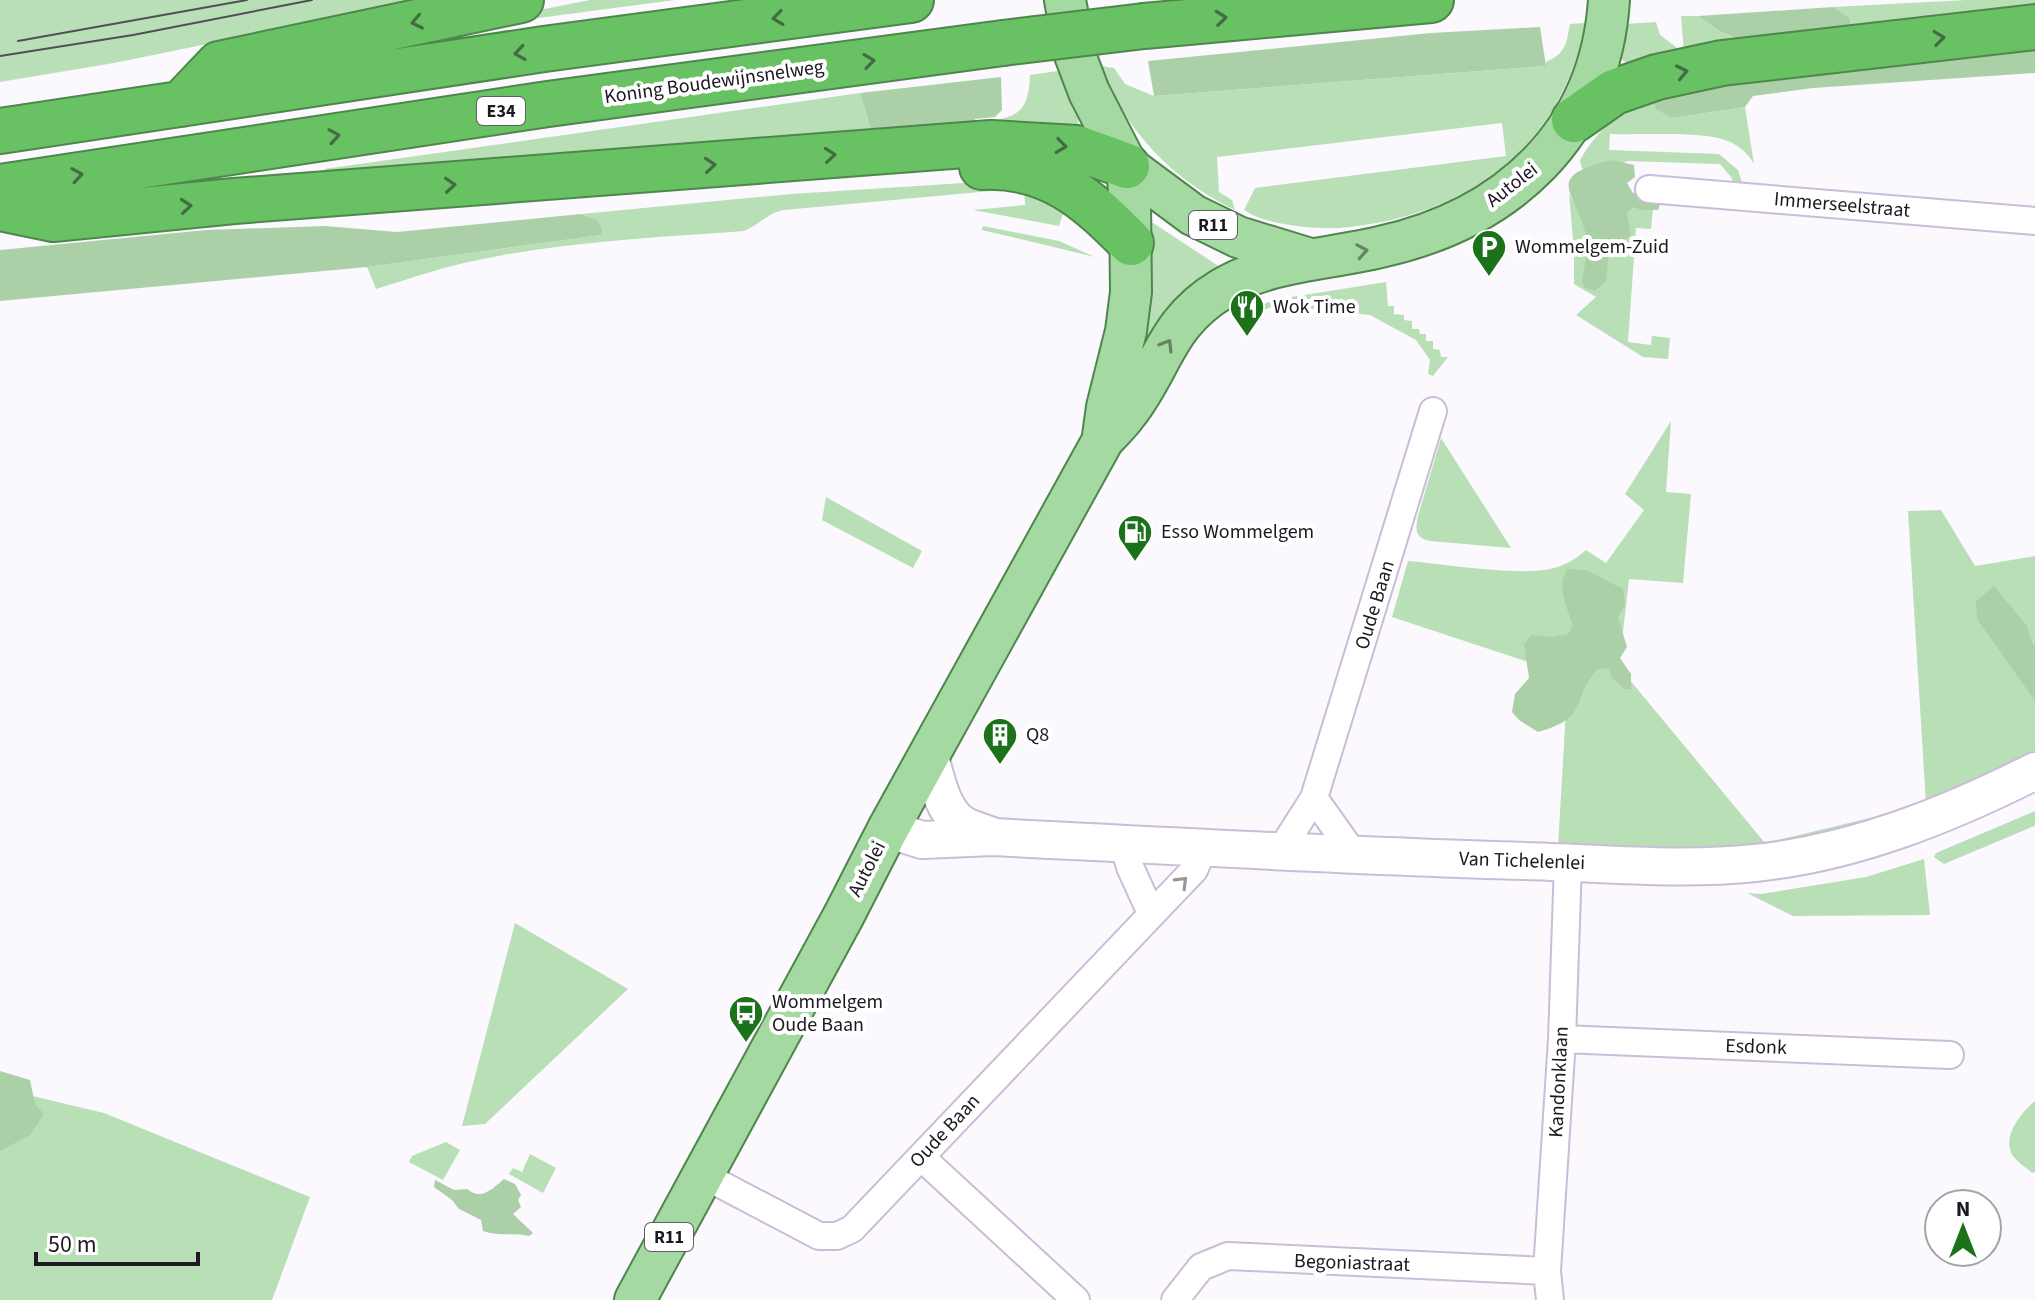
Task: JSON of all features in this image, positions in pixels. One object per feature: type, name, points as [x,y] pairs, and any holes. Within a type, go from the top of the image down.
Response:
[{"type":"highway","points":[[181,104],[219,64],[521,0]]},
{"type":"highway","points":[[0,131],[544,49],[911,0]]},
{"type":"highway","name":"Koning Boudewijnsnelweg","points":[[0,187],[548,104],[1003,43],[1144,26],[1431,0]]},
{"type":"highway","points":[[1574,120],[1614,92],[1657,77],[1722,63],[2035,27]]},
{"type":"highway","points":[[0,208],[53,219],[234,201],[991,143],[1077,148],[1127,166]]},
{"type":"highway","points":[[900,149],[943,169],[1005,166],[1039,174],[1082,196],[1131,243]]},
{"type":"main road","name":"Autolei","points":[[1065,0],[1079,67],[1127,166],[1131,292],[1103,440]]},
{"type":"main road","name":"Autolei","points":[[635,1300],[888,829],[1103,440],[1128,412],[1179,325],[1218,292],[1254,273],[1377,248],[1449,226],[1524,181],[1574,120],[1599,60],[1607,30],[1609,0]]},
{"type":"main road","name":"Autolei","points":[[1127,166],[1193,215],[1238,237],[1312,259]]},
{"type":"street","name":"Immerseelstraat","points":[[1649,189],[2035,221]]},
{"type":"street","name":"Oude Baan","points":[[1281,850],[1314,798],[1433,411]]},
{"type":"street","name":"Van Tichelenlei","points":[[929,754],[941,792],[955,817],[962,824],[993,837]]},
{"type":"street","name":"Van Tichelenlei","points":[[888,829],[922,840],[993,837],[1568,863],[1709,866],[1756,863],[1821,851],[1938,816],[2035,771]]},
{"type":"street","points":[[1314,798],[1353,853]]},
{"type":"street","points":[[1123,843],[1130,867],[1151,913]]},
{"type":"street","name":"Oude Baan","points":[[703,1175],[819,1236],[837,1236],[852,1229],[1194,870],[1205,846]]},
{"type":"street","name":"Kandonklaan","points":[[1550,1300],[1547,1271],[1562,1039],[1568,863]]},
{"type":"street","name":"Esdonk","points":[[1562,1039],[1950,1055]]},
{"type":"street","points":[[921,1157],[1076,1300]]},
{"type":"street","name":"Begoniastraat","points":[[1175,1300],[1201,1267],[1228,1256],[1547,1271]]},
{"type":"street","points":[[1550,1300],[1566,1300]]},
{"type":"green space","points":[[0,0],[423,0],[114,63],[0,82]]},
{"type":"green space","points":[[590,0],[675,0],[424,33]]},
{"type":"green space","points":[[2035,0],[2035,17],[1854,37],[1833,7]]},
{"type":"green space","points":[[1833,7],[1849,18],[1854,37],[1761,49],[1719,31],[1698,16]]},
{"type":"green space","points":[[1681,16],[1698,16],[1719,31],[1761,49],[1632,67],[1620,58],[1625,24],[1656,22],[1660,35],[1684,53]]},
{"type":"green space","points":[[1585,23],[1573,68],[1554,107],[1529,141],[1499,170],[1464,193],[1425,210],[1383,222],[1338,228],[1276,223],[1244,210],[1255,188],[1506,156],[1502,123],[1217,157],[1219,192],[1232,200],[1235,210],[1191,184],[1154,151],[1123,112],[1101,66],[1114,68],[1125,84],[1154,96],[1546,66],[1546,62],[1564,48],[1570,24]]},
{"type":"green space","points":[[1540,27],[1546,66],[1154,96],[1148,61],[1431,33]]},
{"type":"green space","points":[[2035,45],[2035,73],[1813,88],[1753,96],[1745,107],[1672,118],[1656,109],[1651,91]]},
{"type":"green space","points":[[1058,71],[1079,117],[1078,125],[1069,132],[983,128],[982,121],[1004,118],[1019,111],[1027,98],[1030,75]]},
{"type":"green space","points":[[1001,77],[1002,110],[995,117],[975,119],[977,126],[871,130],[860,93]]},
{"type":"green space","points":[[1651,91],[1672,118],[1745,107],[1754,164],[1734,144],[1701,135],[1610,134],[1609,150],[1719,154],[1738,170],[1744,189],[1736,188],[1720,164],[1627,161],[1595,179],[1584,172],[1580,160],[1595,138]]},
{"type":"green space","points":[[860,93],[871,130],[334,174],[324,169]]},
{"type":"green space","points":[[1612,160],[1634,165],[1635,177],[1627,183],[1633,193],[1645,190],[1661,202],[1658,210],[1633,207],[1627,213],[1631,236],[1609,252],[1606,281],[1595,291],[1585,288],[1582,283],[1587,240],[1569,186],[1570,179],[1577,172]]},
{"type":"green space","points":[[995,181],[1032,187],[1067,202],[1059,226],[973,210],[1025,205],[1024,188],[784,210],[744,231],[533,250],[453,266],[376,289],[367,267],[601,235],[603,230],[597,220],[581,214],[791,194]]},
{"type":"green space","points":[[1569,194],[1590,229],[1606,194],[1654,199],[1651,229],[1636,228],[1628,342],[1651,345],[1652,336],[1670,338],[1668,359],[1643,357],[1576,315],[1596,297],[1574,284]]},
{"type":"green space","points":[[581,214],[597,220],[603,230],[601,235],[367,267],[0,301],[0,250],[206,230],[325,226],[397,232]]},
{"type":"green space","points":[[1144,217],[1220,267],[1221,274],[1138,359]]},
{"type":"green space","points":[[983,226],[1059,241],[1095,257],[982,230]]},
{"type":"green space","points":[[1386,282],[1388,306],[1394,306],[1394,314],[1404,315],[1404,320],[1412,321],[1412,329],[1426,334],[1426,341],[1433,341],[1433,349],[1440,350],[1441,357],[1448,357],[1433,376],[1428,374],[1430,360],[1416,340],[1370,315],[1278,305],[1247,315],[1273,300]]},
{"type":"green space","points":[[1671,421],[1666,492],[1691,494],[1683,583],[1629,579],[1619,667],[1765,843],[1920,806],[1920,815],[1736,853],[1558,847],[1568,675],[1392,617],[1408,561],[1503,571],[1540,570],[1563,565],[1586,550],[1606,563],[1644,510],[1625,494]]},
{"type":"green space","points":[[1441,438],[1511,548],[1430,541],[1419,535],[1418,516]]},
{"type":"green space","points":[[826,497],[922,551],[913,568],[822,520]]},
{"type":"green space","points":[[1941,510],[1975,566],[2035,556],[2035,758],[1926,804],[1908,511]]},
{"type":"green space","points":[[1567,569],[1586,570],[1623,589],[1625,605],[1618,617],[1627,647],[1620,658],[1631,674],[1631,689],[1624,689],[1613,679],[1608,668],[1598,669],[1573,713],[1555,726],[1538,732],[1512,712],[1515,694],[1529,678],[1524,644],[1531,635],[1553,637],[1568,634],[1573,626],[1562,590]]},
{"type":"green space","points":[[1994,586],[2027,626],[2035,646],[2035,701],[1977,619],[1976,601]]},
{"type":"green space","points":[[2035,811],[2035,826],[1944,864],[1934,857],[1936,853]]},
{"type":"green space","points":[[1924,859],[1930,915],[1793,916],[1747,893],[1761,894],[1866,877]]},
{"type":"green space","points":[[515,923],[628,989],[485,1124],[462,1126]]},
{"type":"green space","points":[[0,1071],[30,1080],[35,1104],[44,1114],[30,1135],[0,1151]]},
{"type":"green space","points":[[28,1095],[104,1113],[310,1197],[272,1300],[0,1300],[0,1096]]},
{"type":"green space","points":[[2035,1101],[2035,1172],[2032,1173],[2013,1156],[2009,1141],[2014,1126]]},
{"type":"green space","points":[[446,1142],[460,1150],[443,1180],[409,1162],[412,1156]]},
{"type":"green space","points":[[530,1154],[556,1168],[543,1193],[509,1174],[513,1168],[522,1172]]},
{"type":"green space","points":[[504,1179],[515,1184],[521,1195],[518,1200],[521,1207],[513,1214],[533,1233],[529,1236],[483,1231],[481,1220],[459,1209],[434,1187],[435,1180],[454,1190],[467,1189],[482,1194]]},
{"type":"tram line","points":[[18,41],[247,0]]},
{"type":"tram line","points":[[0,56],[133,35],[312,0]]},
{"type":"place","name":"Wommelgem-Zuid","points":[[1489,278]]},
{"type":"place","name":"Wok Time","points":[[1247,338]]},
{"type":"place","name":"Esso Wommelgem","points":[[1135,563]]},
{"type":"place","name":"Q8","points":[[1000,766]]},
{"type":"place","name":"Wommelgem Oude Baan","points":[[746,1044]]}]
